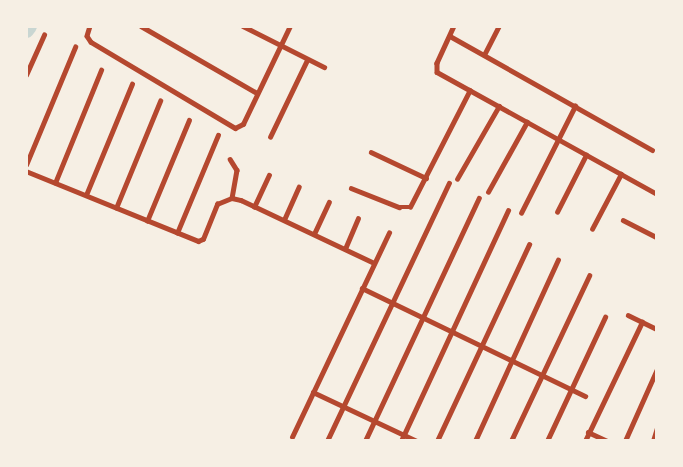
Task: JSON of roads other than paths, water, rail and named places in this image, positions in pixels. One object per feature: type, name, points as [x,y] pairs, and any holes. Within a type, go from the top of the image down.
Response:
[{"type":"street","points":[[90,26],[87,36],[91,42],[235,128],[243,124],[290,26]]},
{"type":"street","points":[[141,26],[257,94]]},
{"type":"street","points":[[243,26],[279,48],[324,67]]},
{"type":"street","points":[[454,26],[436,68],[437,72],[656,193]]},
{"type":"street","points":[[484,56],[499,26]]},
{"type":"street","points":[[26,76],[44,35]]},
{"type":"street","points":[[450,36],[652,150]]},
{"type":"street","points":[[26,165],[75,47]]},
{"type":"street","points":[[270,137],[307,60]]},
{"type":"street","points":[[55,183],[101,70]]},
{"type":"street","points":[[86,195],[132,84]]},
{"type":"street","points":[[351,188],[408,208],[426,178],[470,90]]},
{"type":"street","points":[[116,208],[160,101]]},
{"type":"street","points":[[456,179],[499,106]]},
{"type":"street","points":[[521,213],[557,138],[575,106]]},
{"type":"street","points":[[147,220],[189,120]]},
{"type":"street","points":[[488,192],[527,122]]},
{"type":"street","points":[[177,233],[218,135]]},
{"type":"street","points":[[371,152],[426,178]]},
{"type":"street","points":[[557,212],[586,154]]},
{"type":"street","points":[[230,159],[237,170],[232,198]]},
{"type":"street","points":[[26,171],[193,240],[203,239],[217,204],[232,198],[284,220],[374,263]]},
{"type":"street","points":[[592,229],[621,174]]},
{"type":"street","points":[[254,207],[269,175]]},
{"type":"street","points":[[328,441],[449,183]]},
{"type":"street","points":[[284,220],[298,187]]},
{"type":"street","points":[[364,441],[479,198]]},
{"type":"street","points":[[314,234],[329,202]]},
{"type":"street","points":[[401,441],[508,211]]},
{"type":"street","points":[[345,249],[358,219]]},
{"type":"street","points":[[623,220],[657,237]]},
{"type":"street","points":[[292,437],[389,233]]},
{"type":"street","points":[[437,441],[529,245]]},
{"type":"street","points":[[474,441],[558,260]]},
{"type":"street","points":[[511,441],[589,276]]},
{"type":"street","points":[[362,288],[585,396]]},
{"type":"street","points":[[628,315],[657,329]]},
{"type":"street","points":[[547,441],[605,317]]},
{"type":"street","points":[[585,441],[642,322]]},
{"type":"street","points":[[625,441],[657,369]]},
{"type":"street","points":[[313,392],[417,441]]},
{"type":"street","points":[[653,441],[657,428]]},
{"type":"street","points":[[588,432],[607,441]]},
{"type":"waterway","points":[[26,30],[29,26]]}]
